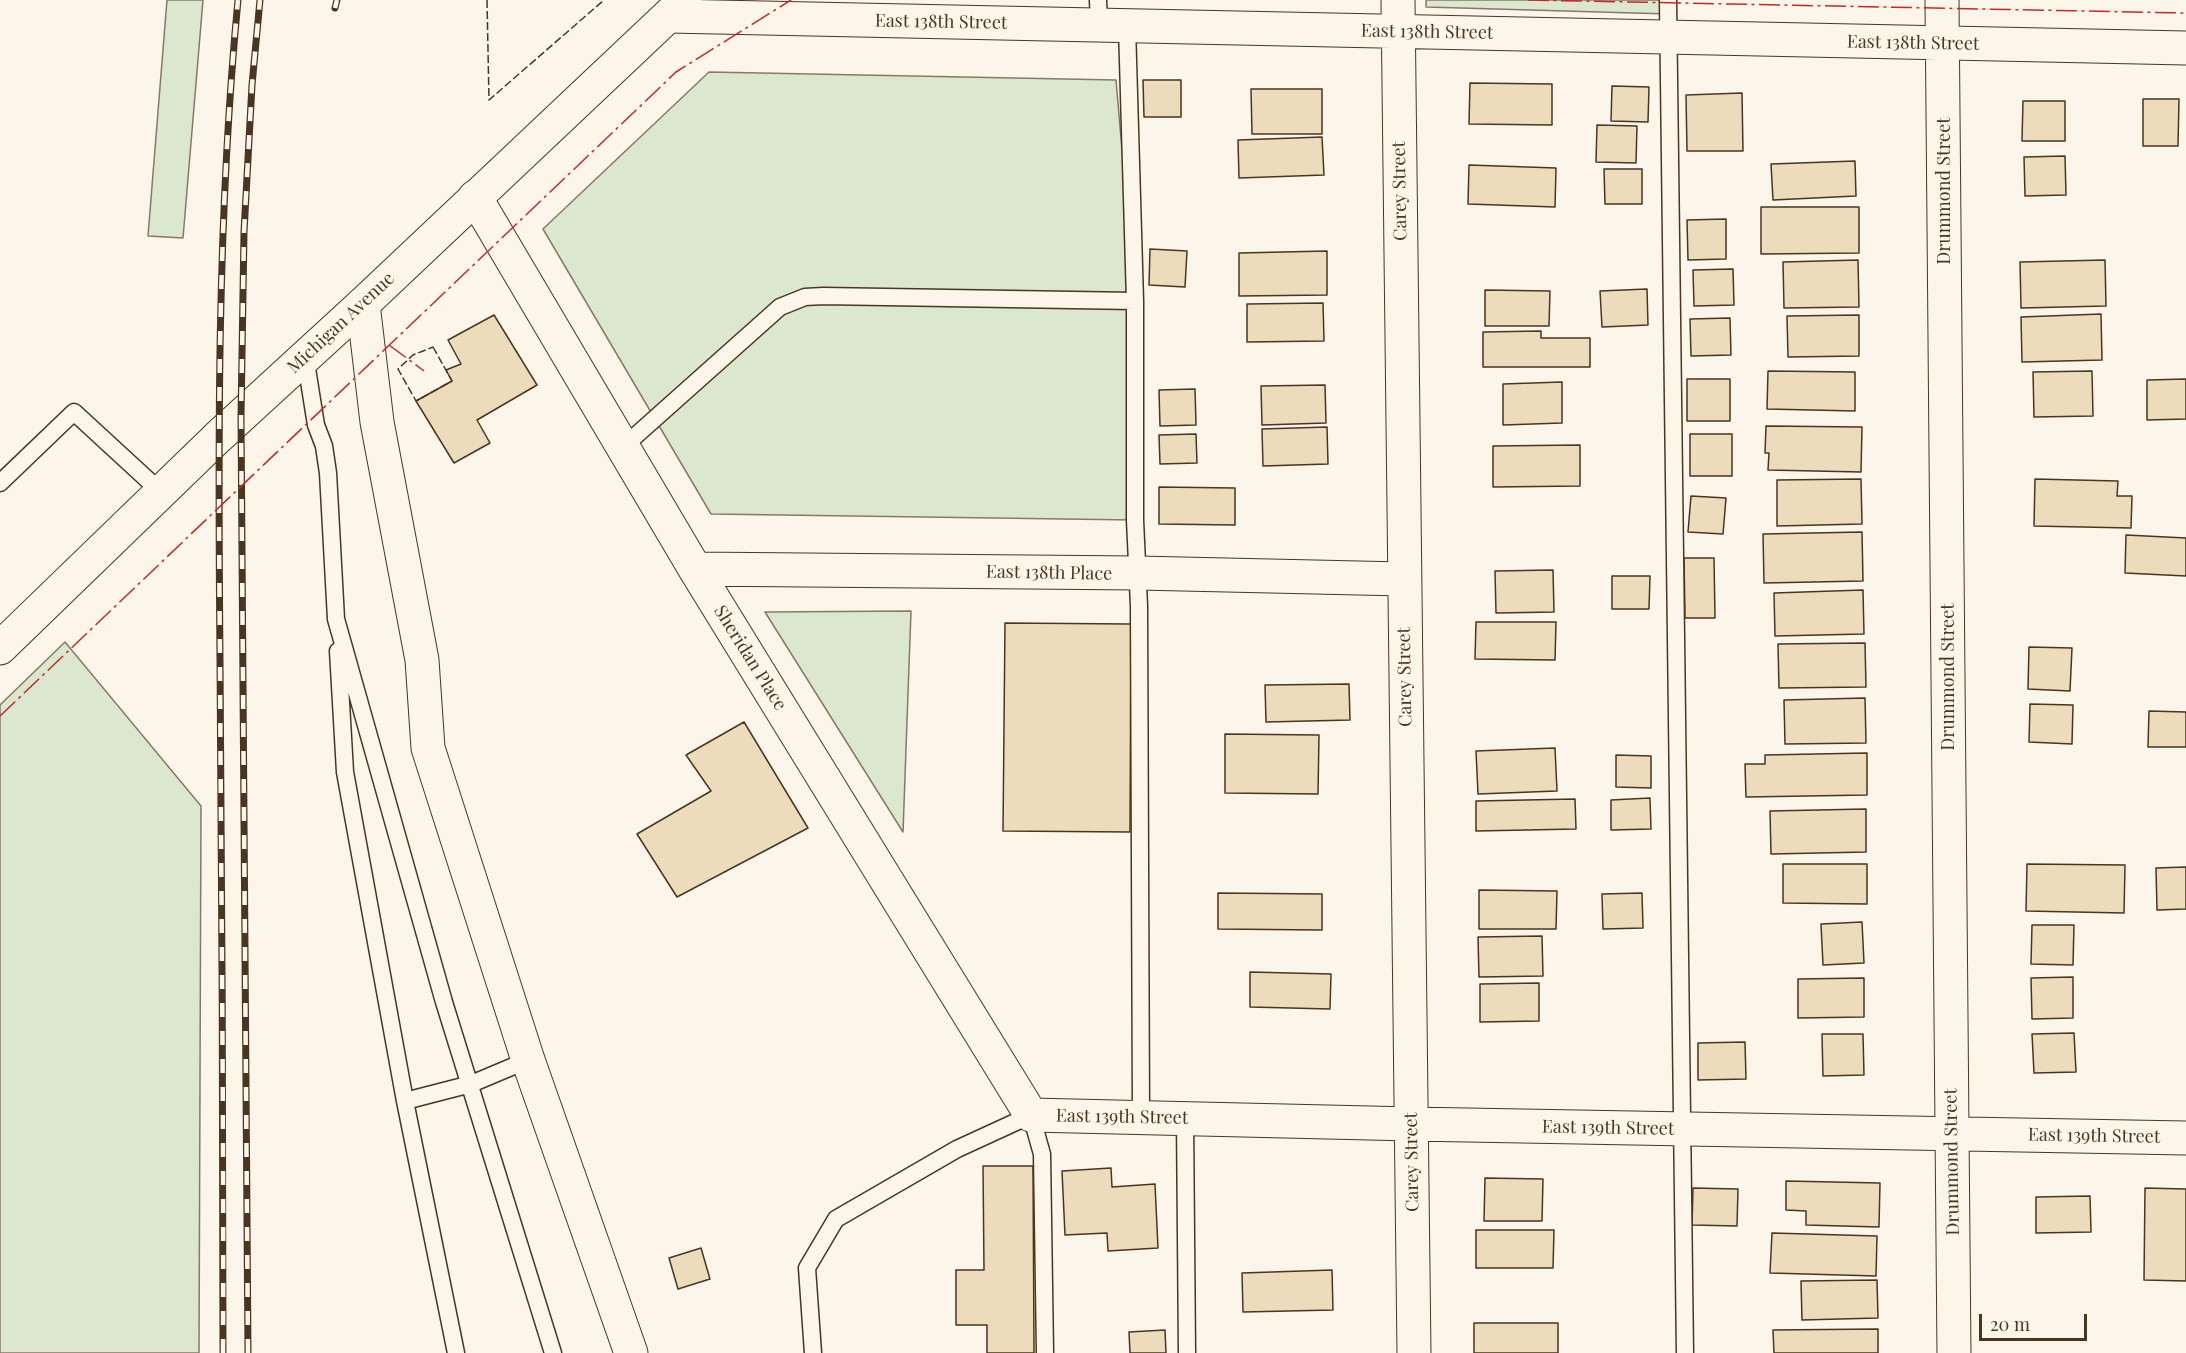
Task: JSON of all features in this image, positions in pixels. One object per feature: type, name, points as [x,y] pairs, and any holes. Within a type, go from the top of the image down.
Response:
[{"type":"street","name":"Drummond Street","points":[[1942,0],[1954,1353]]},
{"type":"street","name":"East 138th Street","points":[[677,8],[1108,17],[1398,15],[1669,37],[2186,48]]},
{"type":"street","name":"Michigan Avenue","points":[[0,648],[218,437],[363,304],[677,8]]},
{"type":"street","name":"Carey Street","points":[[1398,15],[1414,1353]]},
{"type":"street","name":"Sheridan Place","points":[[475,197],[695,569],[1031,1114]]},
{"type":"street","points":[[363,304],[377,422],[390,481],[422,660],[428,748],[528,1060],[631,1353]]},
{"type":"street","name":"East 138th Place","points":[[695,569],[1138,573],[1403,579]]},
{"type":"street","name":"East 139th Street","points":[[1031,1114],[1412,1124],[2186,1138]]},
{"type":"lane","points":[[1668,0],[1685,1353]]},
{"type":"lane","points":[[1108,17],[1135,301],[1141,1117]]},
{"type":"lane","points":[[623,447],[780,307],[793,300],[823,296],[1135,301]]},
{"type":"lane","points":[[305,356],[316,424],[324,446],[328,473],[345,772],[405,1101],[456,1353]]},
{"type":"lane","points":[[0,483],[74,412],[162,493]]},
{"type":"lane","points":[[336,619],[441,990],[553,1353]]},
{"type":"lane","points":[[405,1101],[471,1084],[528,1060]]},
{"type":"lane","points":[[813,1353],[807,1268],[836,1219],[957,1149],[1031,1114],[1042,1154],[1045,1353]]},
{"type":"lane","points":[[1185,1118],[1187,1353]]},
{"type":"green space","points":[[167,0],[203,0],[183,238],[148,236]]},
{"type":"green space","points":[[1426,0],[1668,0],[1669,14],[1426,7]]},
{"type":"green space","points":[[709,72],[1116,80],[1135,301],[1135,520],[711,514],[543,229]]},
{"type":"green space","points":[[911,611],[903,832],[765,612]]},
{"type":"green space","points":[[65,642],[201,806],[199,1353],[0,1353],[0,705]]},
{"type":"building","points":[[1143,80],[1181,80],[1181,117],[1144,117]]},
{"type":"building","points":[[1470,83],[1552,84],[1552,125],[1469,124]]},
{"type":"building","points":[[1612,86],[1649,87],[1648,122],[1611,121]]},
{"type":"building","points":[[1251,89],[1322,89],[1322,134],[1252,134]]},
{"type":"building","points":[[1742,93],[1743,151],[1687,151],[1686,95]]},
{"type":"building","points":[[2143,99],[2179,99],[2178,146],[2143,146]]},
{"type":"building","points":[[2023,101],[2065,101],[2065,141],[2022,141]]},
{"type":"building","points":[[1597,125],[1637,126],[1636,163],[1596,162]]},
{"type":"building","points":[[1322,137],[1324,175],[1239,178],[1238,140]]},
{"type":"building","points":[[2065,156],[2066,195],[2025,196],[2024,157]]},
{"type":"building","points":[[1855,161],[1856,196],[1773,200],[1771,164]]},
{"type":"building","points":[[1469,165],[1556,168],[1555,207],[1468,204]]},
{"type":"building","points":[[1604,169],[1642,169],[1642,204],[1605,204]]},
{"type":"building","points":[[1761,207],[1859,207],[1859,253],[1761,254]]},
{"type":"building","points":[[1726,219],[1726,259],[1688,260],[1687,220]]},
{"type":"building","points":[[1150,249],[1187,251],[1185,287],[1149,285]]},
{"type":"building","points":[[1327,251],[1327,295],[1239,296],[1239,253]]},
{"type":"building","points":[[1858,260],[1859,307],[1784,308],[1783,262]]},
{"type":"building","points":[[2105,260],[2106,306],[2021,308],[2020,262]]},
{"type":"building","points":[[1733,269],[1734,305],[1694,306],[1693,270]]},
{"type":"building","points":[[1647,289],[1648,325],[1602,327],[1600,291]]},
{"type":"building","points":[[1485,290],[1550,291],[1549,326],[1485,326]]},
{"type":"building","points":[[1323,303],[1324,341],[1247,342],[1247,304]]},
{"type":"building","points":[[2101,314],[2102,360],[2022,362],[2021,317]]},
{"type":"building","points":[[494,315],[537,385],[477,420],[490,443],[454,463],[416,401],[452,381],[446,370],[461,364],[448,340]]},
{"type":"building","points":[[1859,315],[1859,356],[1788,357],[1787,316]]},
{"type":"building","points":[[1730,318],[1731,355],[1691,356],[1690,319]]},
{"type":"building","points":[[1541,331],[1541,338],[1590,338],[1590,367],[1483,367],[1483,332]]},
{"type":"building","points":[[1768,371],[1855,372],[1855,411],[1767,409]]},
{"type":"building","points":[[2092,371],[2093,416],[2034,417],[2033,372]]},
{"type":"building","points":[[1687,379],[1730,379],[1730,421],[1687,421]]},
{"type":"building","points":[[2186,379],[2186,419],[2147,420],[2147,380]]},
{"type":"building","points":[[1562,382],[1562,423],[1503,425],[1503,384]]},
{"type":"building","points":[[1325,385],[1326,423],[1262,425],[1261,386]]},
{"type":"building","points":[[1195,389],[1196,425],[1160,426],[1159,390]]},
{"type":"building","points":[[1766,426],[1862,427],[1861,472],[1768,470],[1769,453],[1765,453]]},
{"type":"building","points":[[1327,427],[1328,464],[1263,466],[1262,429]]},
{"type":"building","points":[[1196,434],[1197,463],[1160,464],[1159,435]]},
{"type":"building","points":[[1690,434],[1732,434],[1732,476],[1690,476]]},
{"type":"building","points":[[1580,445],[1580,486],[1493,487],[1493,446]]},
{"type":"building","points":[[1861,479],[1862,524],[1777,526],[1777,480]]},
{"type":"building","points":[[2035,479],[2118,481],[2117,496],[2132,496],[2131,528],[2034,526]]},
{"type":"building","points":[[1159,487],[1235,488],[1235,525],[1159,524]]},
{"type":"building","points":[[1691,496],[1726,498],[1723,534],[1688,532]]},
{"type":"building","points":[[1862,532],[1863,581],[1764,583],[1763,534]]},
{"type":"building","points":[[2126,535],[2186,538],[2186,576],[2125,573]]},
{"type":"building","points":[[1684,558],[1714,558],[1715,618],[1685,618]]},
{"type":"building","points":[[1553,570],[1554,612],[1496,613],[1495,571]]},
{"type":"building","points":[[1612,576],[1650,576],[1649,609],[1612,609]]},
{"type":"building","points":[[1863,590],[1864,634],[1775,636],[1774,593]]},
{"type":"building","points":[[1476,622],[1556,622],[1555,660],[1475,659]]},
{"type":"building","points":[[1005,623],[1131,624],[1130,832],[1003,831]]},
{"type":"building","points":[[1865,643],[1866,687],[1779,688],[1778,644]]},
{"type":"building","points":[[2029,647],[2072,648],[2070,691],[2028,689]]},
{"type":"building","points":[[1349,684],[1350,720],[1266,722],[1265,685]]},
{"type":"building","points":[[1865,698],[1866,743],[1785,744],[1784,700]]},
{"type":"building","points":[[2030,704],[2073,705],[2072,744],[2029,742]]},
{"type":"building","points":[[2149,711],[2186,712],[2186,747],[2148,747]]},
{"type":"building","points":[[744,722],[808,828],[677,897],[637,834],[711,791],[686,755]]},
{"type":"building","points":[[1225,734],[1319,735],[1318,794],[1225,793]]},
{"type":"building","points":[[1555,748],[1557,791],[1478,794],[1476,751]]},
{"type":"building","points":[[1867,753],[1867,795],[1746,797],[1745,764],[1765,764],[1765,755]]},
{"type":"building","points":[[1616,755],[1651,756],[1651,788],[1616,787]]},
{"type":"building","points":[[1650,798],[1651,829],[1611,830],[1611,800]]},
{"type":"building","points":[[1575,799],[1576,829],[1476,831],[1476,801]]},
{"type":"building","points":[[1866,809],[1866,852],[1771,854],[1770,811]]},
{"type":"building","points":[[1783,864],[1867,864],[1867,904],[1783,903]]},
{"type":"building","points":[[2027,864],[2125,865],[2124,913],[2026,911]]},
{"type":"building","points":[[2186,867],[2186,909],[2157,910],[2156,868]]},
{"type":"building","points":[[1479,890],[1557,891],[1556,929],[1479,929]]},
{"type":"building","points":[[1218,893],[1322,894],[1322,930],[1218,929]]},
{"type":"building","points":[[1642,893],[1643,928],[1603,929],[1602,894]]},
{"type":"building","points":[[1862,922],[1864,963],[1823,965],[1821,924]]},
{"type":"building","points":[[2032,925],[2074,925],[2073,965],[2031,964]]},
{"type":"building","points":[[1542,936],[1543,976],[1479,977],[1478,937]]},
{"type":"building","points":[[1250,972],[1331,974],[1330,1009],[1250,1007]]},
{"type":"building","points":[[2073,977],[2073,1018],[2032,1019],[2031,978]]},
{"type":"building","points":[[1864,978],[1864,1017],[1798,1018],[1798,979]]},
{"type":"building","points":[[1539,983],[1539,1021],[1480,1022],[1480,984]]},
{"type":"building","points":[[2074,1033],[2076,1072],[2034,1073],[2032,1034]]},
{"type":"building","points":[[1822,1034],[1863,1034],[1864,1075],[1823,1076]]},
{"type":"building","points":[[1745,1042],[1746,1079],[1698,1080],[1698,1043]]},
{"type":"building","points":[[983,1166],[1033,1166],[1034,1353],[987,1353],[987,1325],[956,1325],[956,1270],[984,1270]]},
{"type":"building","points":[[1111,1168],[1112,1187],[1155,1184],[1158,1248],[1108,1251],[1107,1233],[1065,1235],[1062,1171]]},
{"type":"building","points":[[1485,1178],[1543,1179],[1542,1221],[1484,1221]]},
{"type":"building","points":[[1786,1181],[1880,1183],[1879,1227],[1806,1225],[1806,1211],[1786,1210]]},
{"type":"building","points":[[1693,1188],[1738,1189],[1737,1226],[1692,1225]]},
{"type":"building","points":[[2145,1188],[2186,1189],[2186,1281],[2144,1280]]},
{"type":"building","points":[[2090,1196],[2091,1232],[2036,1233],[2036,1197]]},
{"type":"building","points":[[1476,1230],[1554,1230],[1553,1268],[1476,1268]]},
{"type":"building","points":[[1772,1233],[1877,1236],[1876,1276],[1770,1273]]},
{"type":"building","points":[[701,1248],[710,1279],[678,1289],[669,1258]]},
{"type":"building","points":[[1332,1270],[1333,1310],[1243,1312],[1242,1273]]},
{"type":"building","points":[[1877,1280],[1878,1318],[1802,1320],[1801,1281]]},
{"type":"building","points":[[1474,1323],[1558,1323],[1558,1353],[1474,1353]]},
{"type":"building","points":[[1878,1329],[1878,1353],[1774,1353],[1773,1330]]},
{"type":"building","points":[[1165,1330],[1166,1353],[1130,1353],[1129,1332]]},
{"type":"railway","points":[[223,1353],[219,412],[226,164],[238,0]]},
{"type":"railway","points":[[248,1353],[241,417],[244,232],[252,85],[260,0]]},
{"type":"railway","points":[[335,8],[337,0]]},
{"type":"fence","points":[[487,0],[489,100],[604,0]]},
{"type":"fence","points":[[433,347],[452,381],[416,401],[398,369],[413,355],[433,347]]},
{"type":"power","points":[[0,716],[676,72],[791,0]]},
{"type":"power","points":[[1528,0],[2186,13]]},
{"type":"power","points":[[389,345],[424,371]]}]
